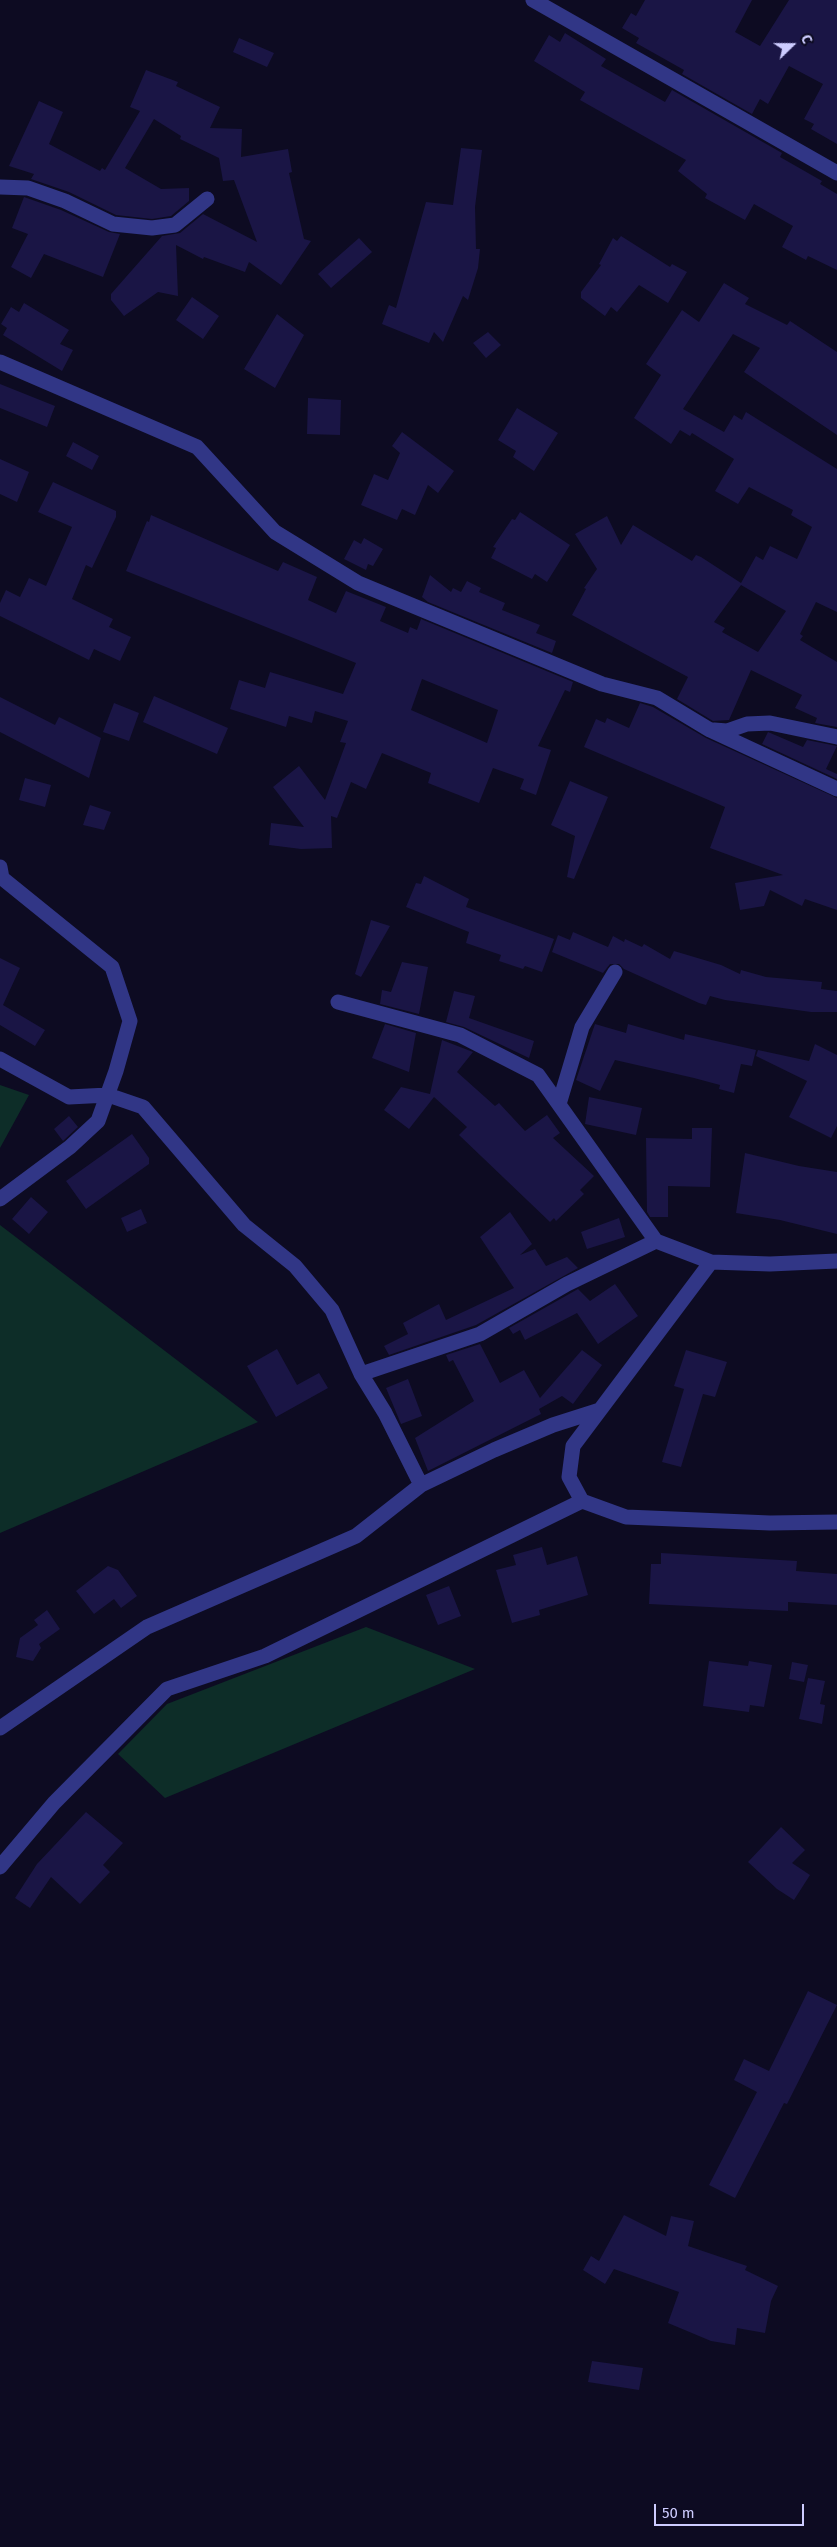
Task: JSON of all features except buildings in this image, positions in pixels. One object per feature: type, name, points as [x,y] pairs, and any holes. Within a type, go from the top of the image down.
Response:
[{"type":"street","points":[[533,0],[837,173]]},
{"type":"street","points":[[0,187],[28,188],[65,200],[113,224],[152,228],[175,225],[207,199]]},
{"type":"street","points":[[0,362],[197,447],[275,532],[358,583],[602,684],[657,698],[710,730],[837,789]]},
{"type":"street","points":[[710,730],[728,731],[748,724],[770,723],[837,737]]},
{"type":"street","points":[[0,867],[2,878],[112,967],[130,1021],[108,1095],[98,1121],[70,1147],[0,1199]]},
{"type":"street","points":[[559,1104],[582,1027],[616,972]]},
{"type":"street","points":[[338,1002],[460,1035],[538,1075],[656,1241],[711,1262],[770,1264],[837,1260]]},
{"type":"street","points":[[0,1058],[69,1097],[108,1095],[143,1107],[244,1225],[295,1266],[332,1310],[361,1374],[385,1413],[421,1485]]},
{"type":"street","points":[[361,1374],[480,1334],[567,1284],[656,1241]]},
{"type":"street","points":[[711,1262],[573,1446],[569,1477],[582,1502],[626,1517],[770,1523],[837,1522]]},
{"type":"street","points":[[0,1728],[147,1627],[356,1536],[421,1485],[528,1436],[600,1410]]},
{"type":"street","points":[[0,1867],[54,1803],[167,1689],[265,1656],[582,1502]]},
{"type":"green space","points":[[0,1085],[29,1095],[0,1148]]},
{"type":"green space","points":[[0,1225],[258,1422],[0,1533]]},
{"type":"green space","points":[[366,1627],[475,1669],[165,1798],[118,1754],[167,1704]]}]
